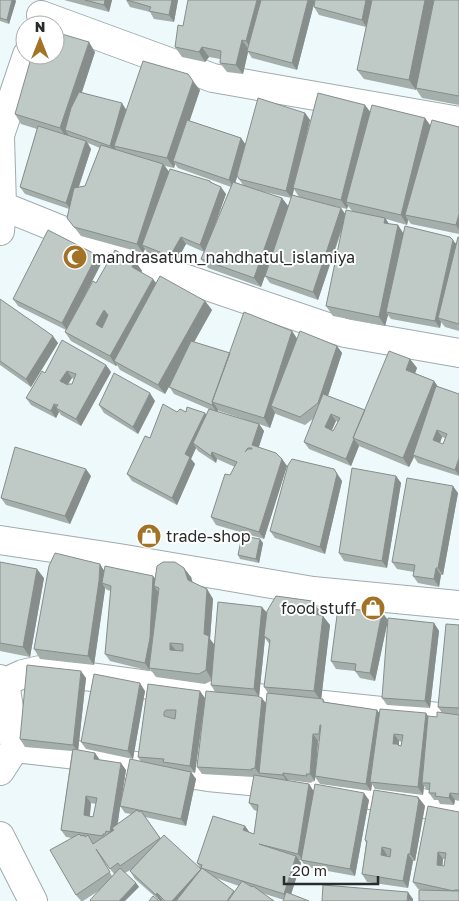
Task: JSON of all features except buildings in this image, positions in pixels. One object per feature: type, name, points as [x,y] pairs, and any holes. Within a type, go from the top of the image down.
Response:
[{"type":"street","points":[[41,13],[213,78],[459,122]]},
{"type":"street","points":[[24,65],[0,136],[1,218],[166,272],[345,334],[459,353]]},
{"type":"street","points":[[0,540],[54,558],[119,558],[313,591],[459,605]]},
{"type":"street","points":[[31,672],[36,644]]},
{"type":"street","points":[[0,771],[15,748],[2,680],[40,670],[200,692],[459,719]]},
{"type":"street","points":[[15,748],[77,755],[208,778],[379,796],[418,802],[445,809],[459,808]]},
{"type":"street","points":[[0,836],[33,901]]},
{"type":"place","name":"mandrasatum_nahdhatul_islamiya","points":[[75,257]]},
{"type":"place","name":"trade-shop","points":[[149,536]]},
{"type":"place","name":"food stuff","points":[[373,608]]}]
